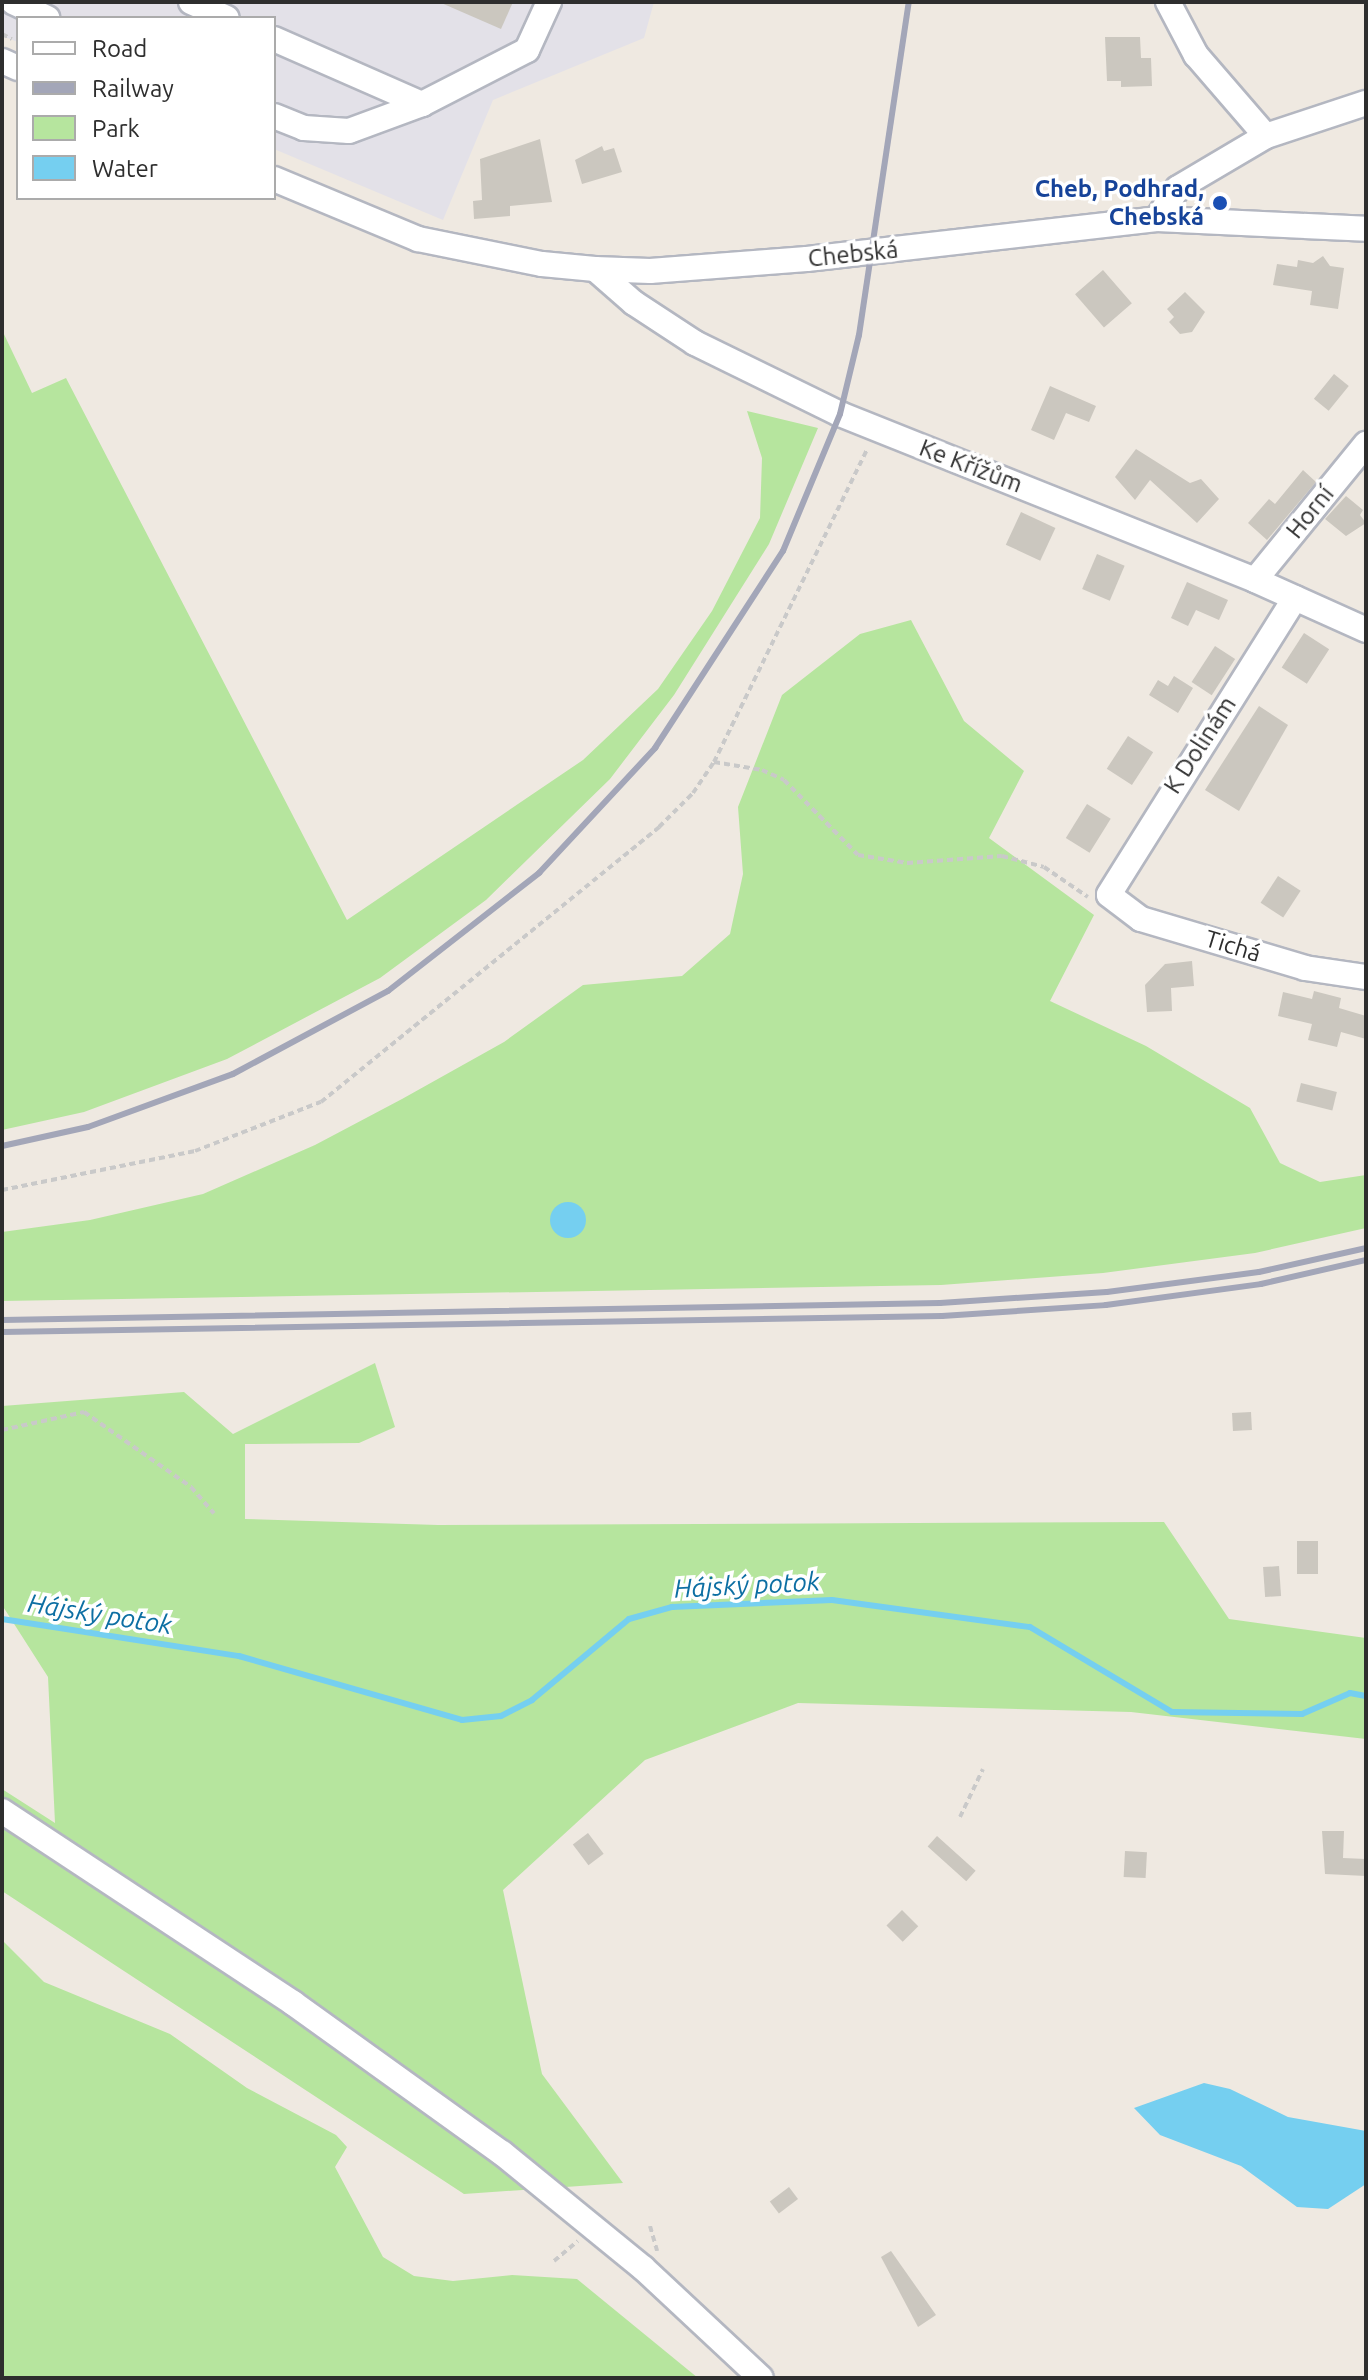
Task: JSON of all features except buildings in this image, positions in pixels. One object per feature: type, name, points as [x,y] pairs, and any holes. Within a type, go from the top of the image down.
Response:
[{"type":"street","points":[[13,2],[44,16]]},
{"type":"street","points":[[191,2],[222,16]]},
{"type":"street","points":[[276,117],[304,128],[349,131],[422,104],[527,50],[549,2]]},
{"type":"street","points":[[1168,2],[1196,55],[1266,136]]},
{"type":"street","points":[[276,40],[422,104]]},
{"type":"street","points":[[1157,219],[1178,188],[1266,136],[1366,103]]},
{"type":"street","name":"Chebská","points":[[276,180],[418,239],[542,264],[595,269],[778,262],[1157,219],[1366,229]]},
{"type":"street","name":"Ke Křížům","points":[[595,269],[634,303],[695,343],[876,430],[1255,580],[1366,630]]},
{"type":"street","name":"Horní","points":[[1255,580],[1366,444]]},
{"type":"street","name":"K Dolinám","points":[[1110,896],[1295,598]]},
{"type":"street","name":"Tichá","points":[[1110,896],[1141,919],[1305,968],[1366,977]]},
{"type":"street","points":[[2,1811],[293,2003],[588,2221],[761,2378]]},
{"type":"path","points":[[2,1190],[195,1151],[321,1102],[659,827],[693,793],[714,762],[876,430]]},
{"type":"path","points":[[714,762],[762,770],[784,780],[858,855],[907,863],[1002,856],[1044,867],[1091,898],[1110,896]]},
{"type":"path","points":[[2,1430],[84,1412],[191,1487],[214,1513]]},
{"type":"path","points":[[960,1817],[983,1769]]},
{"type":"path","points":[[554,2261],[572,2250],[588,2221]]},
{"type":"shaded area","points":[[2,2],[654,2],[644,38],[493,100],[443,220],[276,150],[276,16],[16,16],[16,41],[2,36]]},
{"type":"green space","points":[[2,330],[32,393],[66,378],[347,920],[583,760],[658,689],[712,611],[760,518],[762,458],[747,411],[818,428],[769,544],[674,695],[610,779],[486,900],[380,978],[227,1059],[84,1112],[2,1130]]},
{"type":"green space","points":[[911,620],[964,721],[1024,771],[989,838],[1094,915],[1050,1001],[1146,1046],[1250,1108],[1280,1163],[1320,1182],[1366,1175],[1366,1228],[1255,1253],[1103,1273],[941,1285],[2,1301],[2,1232],[90,1220],[203,1194],[315,1145],[402,1099],[504,1042],[583,985],[682,976],[730,934],[743,874],[738,807],[782,695],[860,634]]},
{"type":"green space","points":[[375,1363],[395,1427],[359,1443],[245,1444],[245,1519],[438,1525],[1164,1522],[1229,1619],[1366,1638],[1366,1739],[1131,1712],[798,1703],[645,1760],[503,1890],[542,2074],[623,2183],[464,2194],[2,1891],[2,1789],[55,1823],[48,1677],[2,1605],[2,1406],[184,1392],[233,1434]]},
{"type":"green space","points":[[2,1940],[44,1982],[170,2034],[247,2088],[336,2135],[347,2147],[335,2167],[383,2257],[414,2276],[453,2281],[512,2275],[577,2279],[698,2378],[2,2378]]},
{"type":"water","points":[[568,1202],[581,1207],[586,1220],[581,1233],[568,1238],[555,1233],[550,1220],[555,1207]]},
{"type":"water","points":[[1204,2083],[1230,2089],[1288,2117],[1366,2131],[1366,2184],[1328,2209],[1297,2207],[1241,2166],[1160,2135],[1134,2108]]},
{"type":"waterway","name":"Hájský potok","points":[[2,1619],[239,1656],[462,1720],[501,1716],[532,1700],[629,1619],[672,1607],[832,1600],[1030,1627],[1172,1712],[1302,1714],[1350,1693],[1366,1696]]},
{"type":"railway","points":[[2,1146],[88,1127],[233,1074],[388,991],[539,873],[655,748],[783,551],[840,414],[859,335],[909,2]]},
{"type":"railway","points":[[2,1320],[940,1303],[1107,1292],[1259,1272],[1366,1248]]},
{"type":"railway","points":[[2,1332],[942,1316],[1106,1305],[1261,1284],[1366,1260]]},
{"type":"place","name":"Cheb, Podhrad, Chebská","points":[[1220,203]]}]
